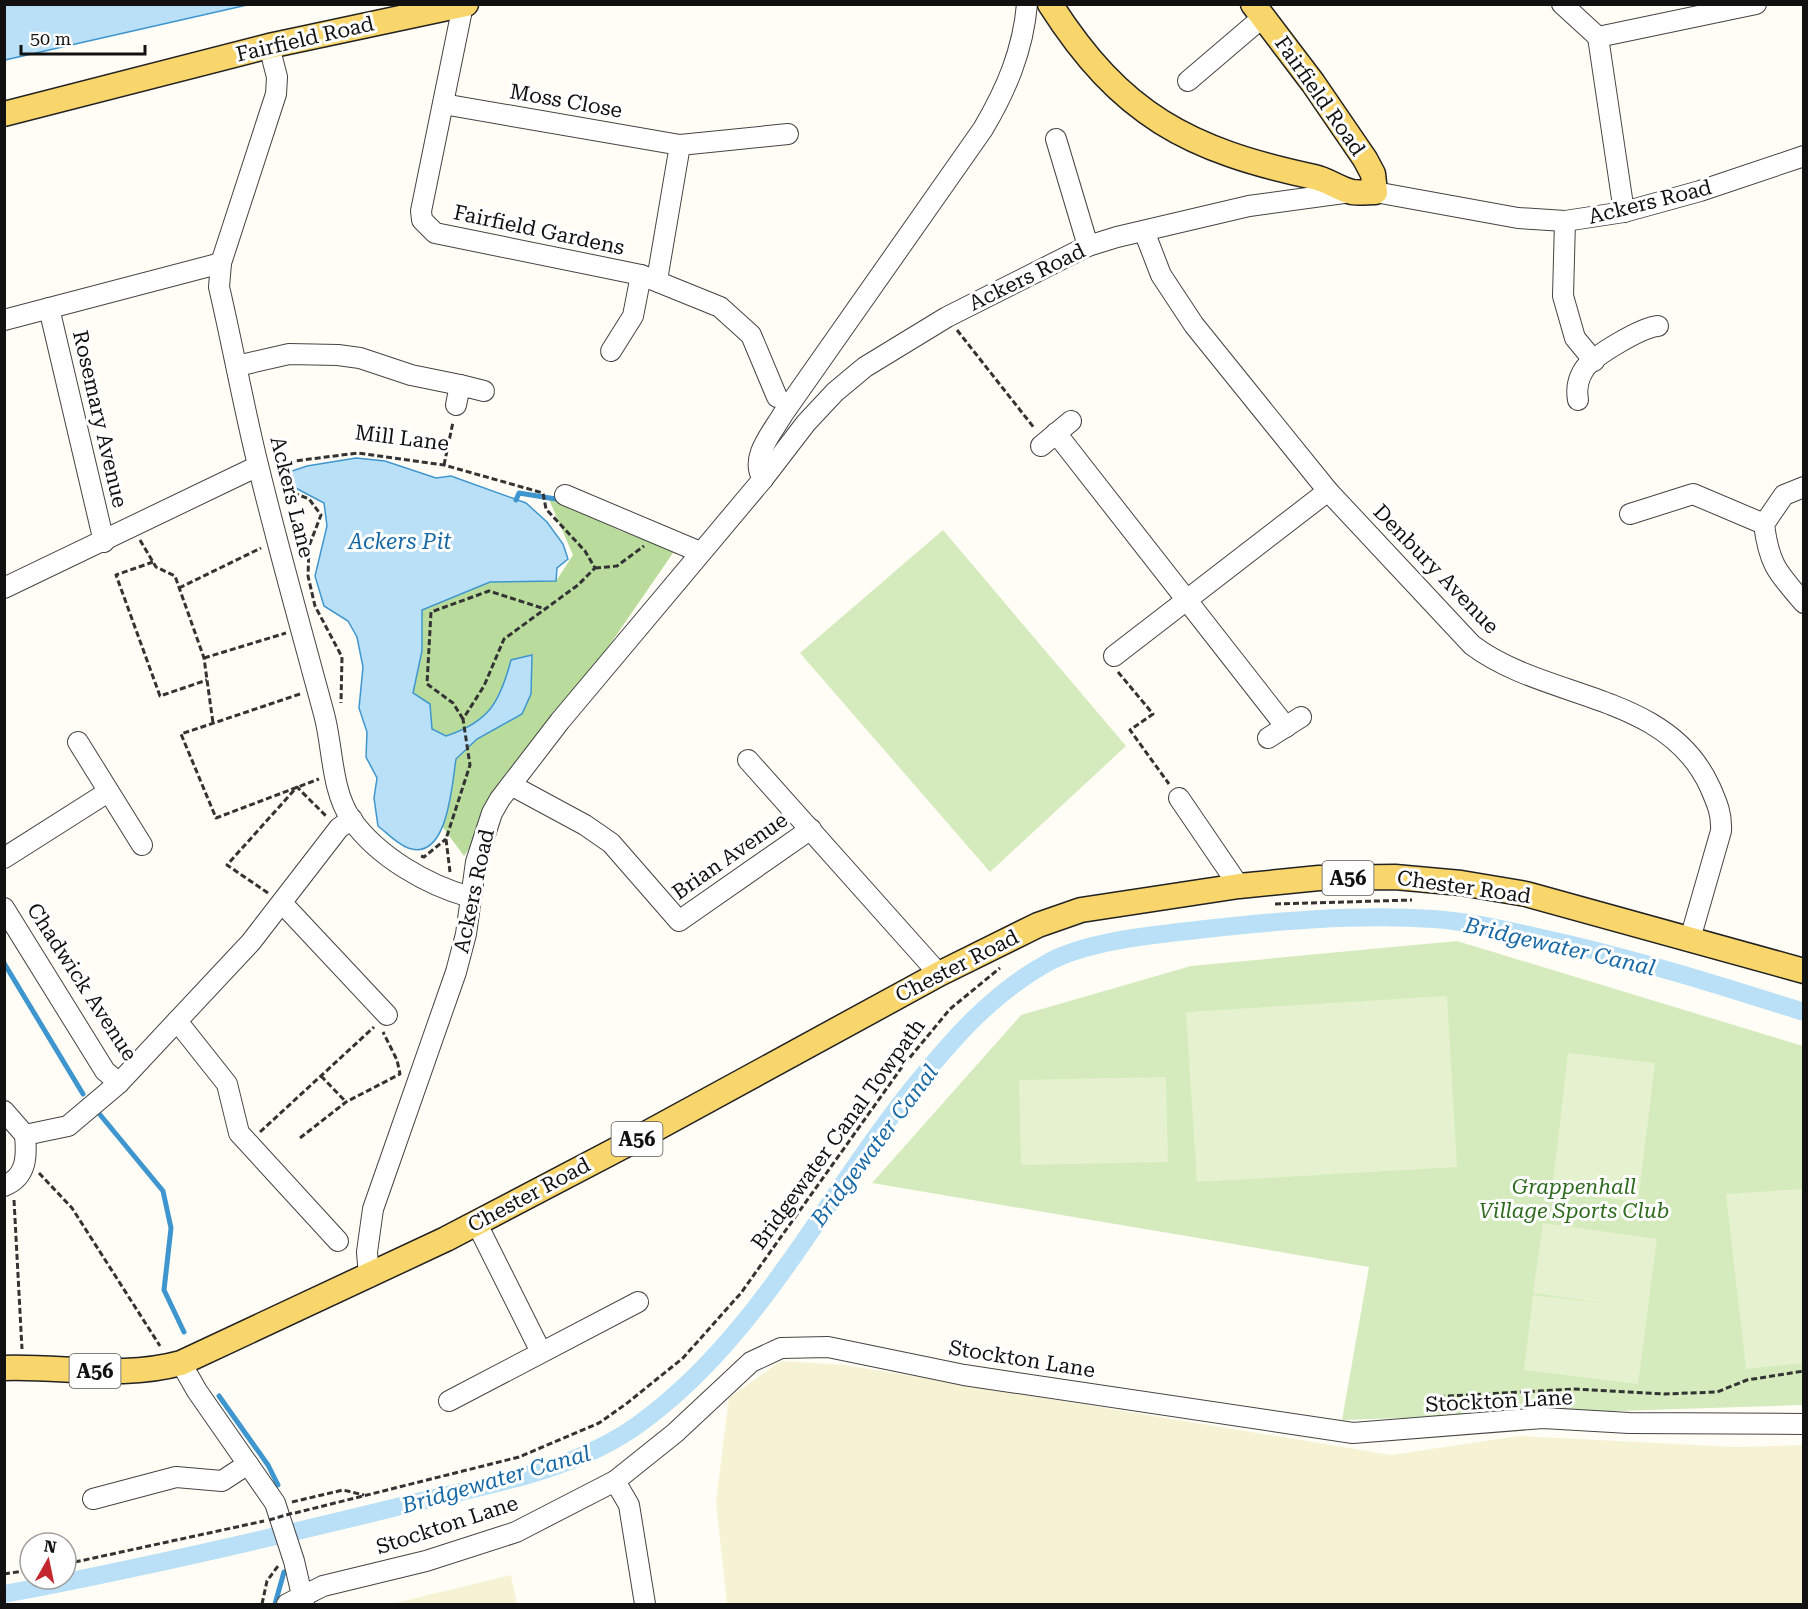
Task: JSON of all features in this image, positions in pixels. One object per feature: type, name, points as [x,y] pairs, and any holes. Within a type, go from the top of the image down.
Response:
[{"type":"main road","name":"Ackers Road","points":[[1050,4],[1072,39],[1102,76],[1138,108],[1182,135],[1226,154],[1328,180],[1363,192]]},
{"type":"main road","name":"Fairfield Road","points":[[4,114],[269,46],[464,5]]},
{"type":"main road","name":"Fairfield Road","points":[[1258,11],[1365,159],[1373,174],[1363,192]]},
{"type":"main road","name":"Chester Road","points":[[172,1357],[369,1277],[633,1141],[939,974],[1038,926],[1081,910],[1239,886],[1319,878],[1395,877],[1461,883],[1526,894],[1803,971]]},
{"type":"main road","name":"A56","points":[[14,1367],[119,1372],[148,1371],[172,1357]]},
{"type":"street","points":[[763,479],[758,471],[758,459],[783,414],[983,129],[1005,91],[1018,53],[1027,4]]},
{"type":"street","points":[[1562,4],[1598,38],[1624,212]]},
{"type":"street","points":[[1598,38],[1756,4]]},
{"type":"street","name":"Fairfield Gardens","points":[[464,5],[421,211],[422,220],[427,228],[435,233],[649,278],[720,307],[751,335],[777,397]]},
{"type":"street","points":[[1188,81],[1258,11]]},
{"type":"street","name":"Ackers Lane","points":[[269,46],[277,77],[276,94],[221,263],[219,287],[258,466],[328,726],[345,824],[386,855],[434,885],[470,897]]},
{"type":"street","name":"Moss Close","points":[[442,104],[680,145],[788,134]]},
{"type":"street","points":[[1056,139],[1088,246]]},
{"type":"street","points":[[611,351],[633,316],[649,278],[680,145]]},
{"type":"street","name":"Ackers Road","points":[[369,1277],[367,1252],[373,1209],[456,972],[466,934],[470,897],[483,838],[492,813],[511,784],[560,721],[763,479],[806,423],[835,392],[865,367],[947,317],[1088,246],[1249,206],[1363,192],[1518,218],[1565,221],[1624,212],[1803,156]]},
{"type":"street","points":[[1565,221],[1563,296],[1575,338],[1594,361]]},
{"type":"street","name":"Denbury Avenue","points":[[1144,231],[1161,275],[1180,307],[1328,491],[1472,645],[1488,657],[1632,712],[1662,729],[1690,753],[1706,778],[1722,814],[1721,831],[1690,939]]},
{"type":"street","points":[[4,320],[221,263]]},
{"type":"street","name":"Rosemary Avenue","points":[[49,308],[104,542]]},
{"type":"street","points":[[1578,400],[1580,377],[1587,365],[1646,328],[1658,326]]},
{"type":"street","points":[[237,366],[289,354],[338,355],[360,358],[411,375],[484,391]]},
{"type":"street","points":[[456,405],[460,385]]},
{"type":"street","points":[[1053,435],[1187,600],[1294,722],[1268,738]]},
{"type":"street","points":[[4,588],[104,542],[258,466]]},
{"type":"street","points":[[1803,487],[1785,495],[1764,525],[1766,545],[1774,569],[1803,603]]},
{"type":"street","points":[[1114,656],[1328,491]]},
{"type":"street","points":[[566,495],[700,552]]},
{"type":"street","points":[[1630,514],[1693,495],[1764,525]]},
{"type":"street","points":[[78,742],[142,845]]},
{"type":"street","name":"Brian Avenue","points":[[748,760],[939,974]]},
{"type":"street","name":"Brian Avenue","points":[[511,784],[585,825],[611,843],[680,921],[811,830]]},
{"type":"street","points":[[4,858],[108,792]]},
{"type":"street","points":[[1179,798],[1239,886]]},
{"type":"street","points":[[26,1135],[68,1126],[119,1083],[251,942],[345,824]]},
{"type":"street","points":[[282,903],[387,1015]]},
{"type":"street","name":"Chadwick Avenue","points":[[4,908],[105,1071],[119,1083]]},
{"type":"street","points":[[177,1021],[227,1084],[239,1133],[338,1241]]},
{"type":"street","points":[[4,1111],[26,1135],[27,1160],[9,1185]]},
{"type":"street","points":[[476,1222],[542,1353]]},
{"type":"street","points":[[449,1401],[638,1302]]},
{"type":"street","name":"Stockton Lane","points":[[298,1601],[323,1586],[426,1561],[516,1532],[615,1481],[675,1433],[752,1362],[781,1348],[828,1347],[964,1376],[1353,1433],[1543,1418],[1640,1423],[1803,1424]]},
{"type":"street","points":[[172,1357],[275,1503],[294,1561],[298,1601]]},
{"type":"street","points":[[93,1499],[176,1477],[222,1481],[248,1464]]},
{"type":"street","points":[[615,1481],[629,1505],[645,1605]]},
{"type":"path","points":[[947,317],[1053,435]]},
{"type":"path","points":[[444,465],[456,405]]},
{"type":"path","name":"Mill Lane","points":[[258,466],[358,453],[444,465],[543,495],[566,495]]},
{"type":"path","points":[[281,463],[284,489],[309,499],[321,515],[309,546],[308,576],[315,606],[342,657],[342,709]]},
{"type":"path","points":[[543,495],[546,509],[585,550],[595,568]]},
{"type":"path","points":[[133,527],[156,567],[175,576],[204,658],[213,723]]},
{"type":"path","points":[[451,880],[446,839],[470,765],[464,719],[484,686],[504,639],[578,585],[595,568],[617,566],[660,534]]},
{"type":"path","points":[[179,588],[278,540]]},
{"type":"path","points":[[153,562],[116,575],[160,696],[207,680]]},
{"type":"path","points":[[464,719],[453,703],[427,684],[431,612],[489,591],[544,609]]},
{"type":"path","points":[[204,658],[301,628]]},
{"type":"path","points":[[1114,656],[1115,668],[1153,714],[1130,730],[1179,798]]},
{"type":"path","points":[[317,688],[182,734],[216,818],[335,773]]},
{"type":"path","points":[[297,787],[345,824]]},
{"type":"path","points":[[282,903],[227,865],[297,787]]},
{"type":"path","points":[[417,855],[424,857],[446,839]]},
{"type":"path","points":[[1269,904],[1422,900]]},
{"type":"path","name":"Bridgewater Canal Towpath","points":[[78,1561],[269,1520],[519,1457],[599,1424],[683,1358],[741,1293],[821,1178],[922,1042],[950,1008],[1005,963]]},
{"type":"path","points":[[248,1144],[379,1022],[397,1060],[400,1074],[346,1102],[300,1138]]},
{"type":"path","points":[[321,1076],[346,1102]]},
{"type":"path","points":[[27,1160],[72,1208],[172,1357]]},
{"type":"path","points":[[9,1185],[14,1367]]},
{"type":"path","points":[[1430,1397],[1573,1389],[1664,1394],[1717,1392],[1747,1380],[1803,1371]]},
{"type":"path","points":[[294,1502],[343,1490],[366,1496]]},
{"type":"path","points":[[262,1605],[267,1581],[275,1567],[294,1561]]},
{"type":"shaded area","points":[[781,1361],[845,1365],[1391,1455],[1519,1436],[1735,1447],[1803,1445],[1803,1604],[727,1604],[716,1502],[729,1398]]},
{"type":"shaded area","points":[[511,1575],[517,1604],[392,1604],[395,1603]]},
{"type":"green space","points":[[548,497],[621,531],[675,550],[464,856],[442,826],[451,793],[456,759],[477,739],[522,714],[532,655],[511,660],[497,699],[483,717],[446,736],[432,729],[413,694],[422,651],[422,610],[490,582],[556,581],[573,555]]},
{"type":"green space","points":[[943,530],[1126,746],[990,872],[800,653]]},
{"type":"green space","name":"Grappenhall Village Sports Club","points":[[1457,941],[1803,1046],[1803,1405],[1342,1420],[1369,1267],[872,1183],[1021,1015],[1191,966]]},
{"type":"green space","points":[[1447,996],[1457,1167],[1197,1182],[1186,1012]]},
{"type":"green space","points":[[1568,1053],[1655,1063],[1638,1202],[1552,1191]]},
{"type":"green space","points":[[1166,1077],[1168,1162],[1021,1165],[1019,1080]]},
{"type":"green space","points":[[1803,1189],[1803,1363],[1746,1369],[1726,1194]]},
{"type":"green space","points":[[1543,1223],[1657,1239],[1638,1384],[1524,1370],[1533,1295],[1610,1304],[1533,1293]]},
{"type":"water","points":[[5,4],[247,5],[5,60]]},
{"type":"water","name":"Ackers Pit","points":[[356,458],[385,461],[436,478],[451,476],[526,503],[547,522],[563,544],[568,559],[557,568],[556,581],[490,582],[422,610],[422,651],[413,693],[430,704],[432,729],[446,736],[483,717],[497,699],[511,660],[532,655],[531,694],[522,714],[477,739],[456,759],[446,818],[440,833],[432,844],[421,849],[404,846],[378,826],[374,798],[377,778],[366,757],[367,732],[359,708],[363,667],[357,637],[348,621],[324,606],[315,576],[327,526],[324,503],[288,484],[286,473],[307,466]]},
{"type":"waterway","points":[[516,500],[519,493],[562,500]]},
{"type":"waterway","name":"Bridgewater Canal","points":[[4,1594],[202,1553],[491,1485],[554,1467],[612,1441],[639,1424],[681,1390],[754,1310],[879,1132],[957,1036],[990,1004],[1027,975],[1063,955],[1081,949],[1140,937],[1256,924],[1345,918],[1434,919],[1495,928],[1618,956],[1804,1012]]},
{"type":"waterway","points":[[4,963],[83,1094]]},
{"type":"waterway","points":[[97,1111],[163,1191],[171,1228],[164,1290],[184,1332]]},
{"type":"waterway","points":[[219,1396],[268,1465],[278,1485]]},
{"type":"waterway","points":[[275,1604],[284,1572]]}]
